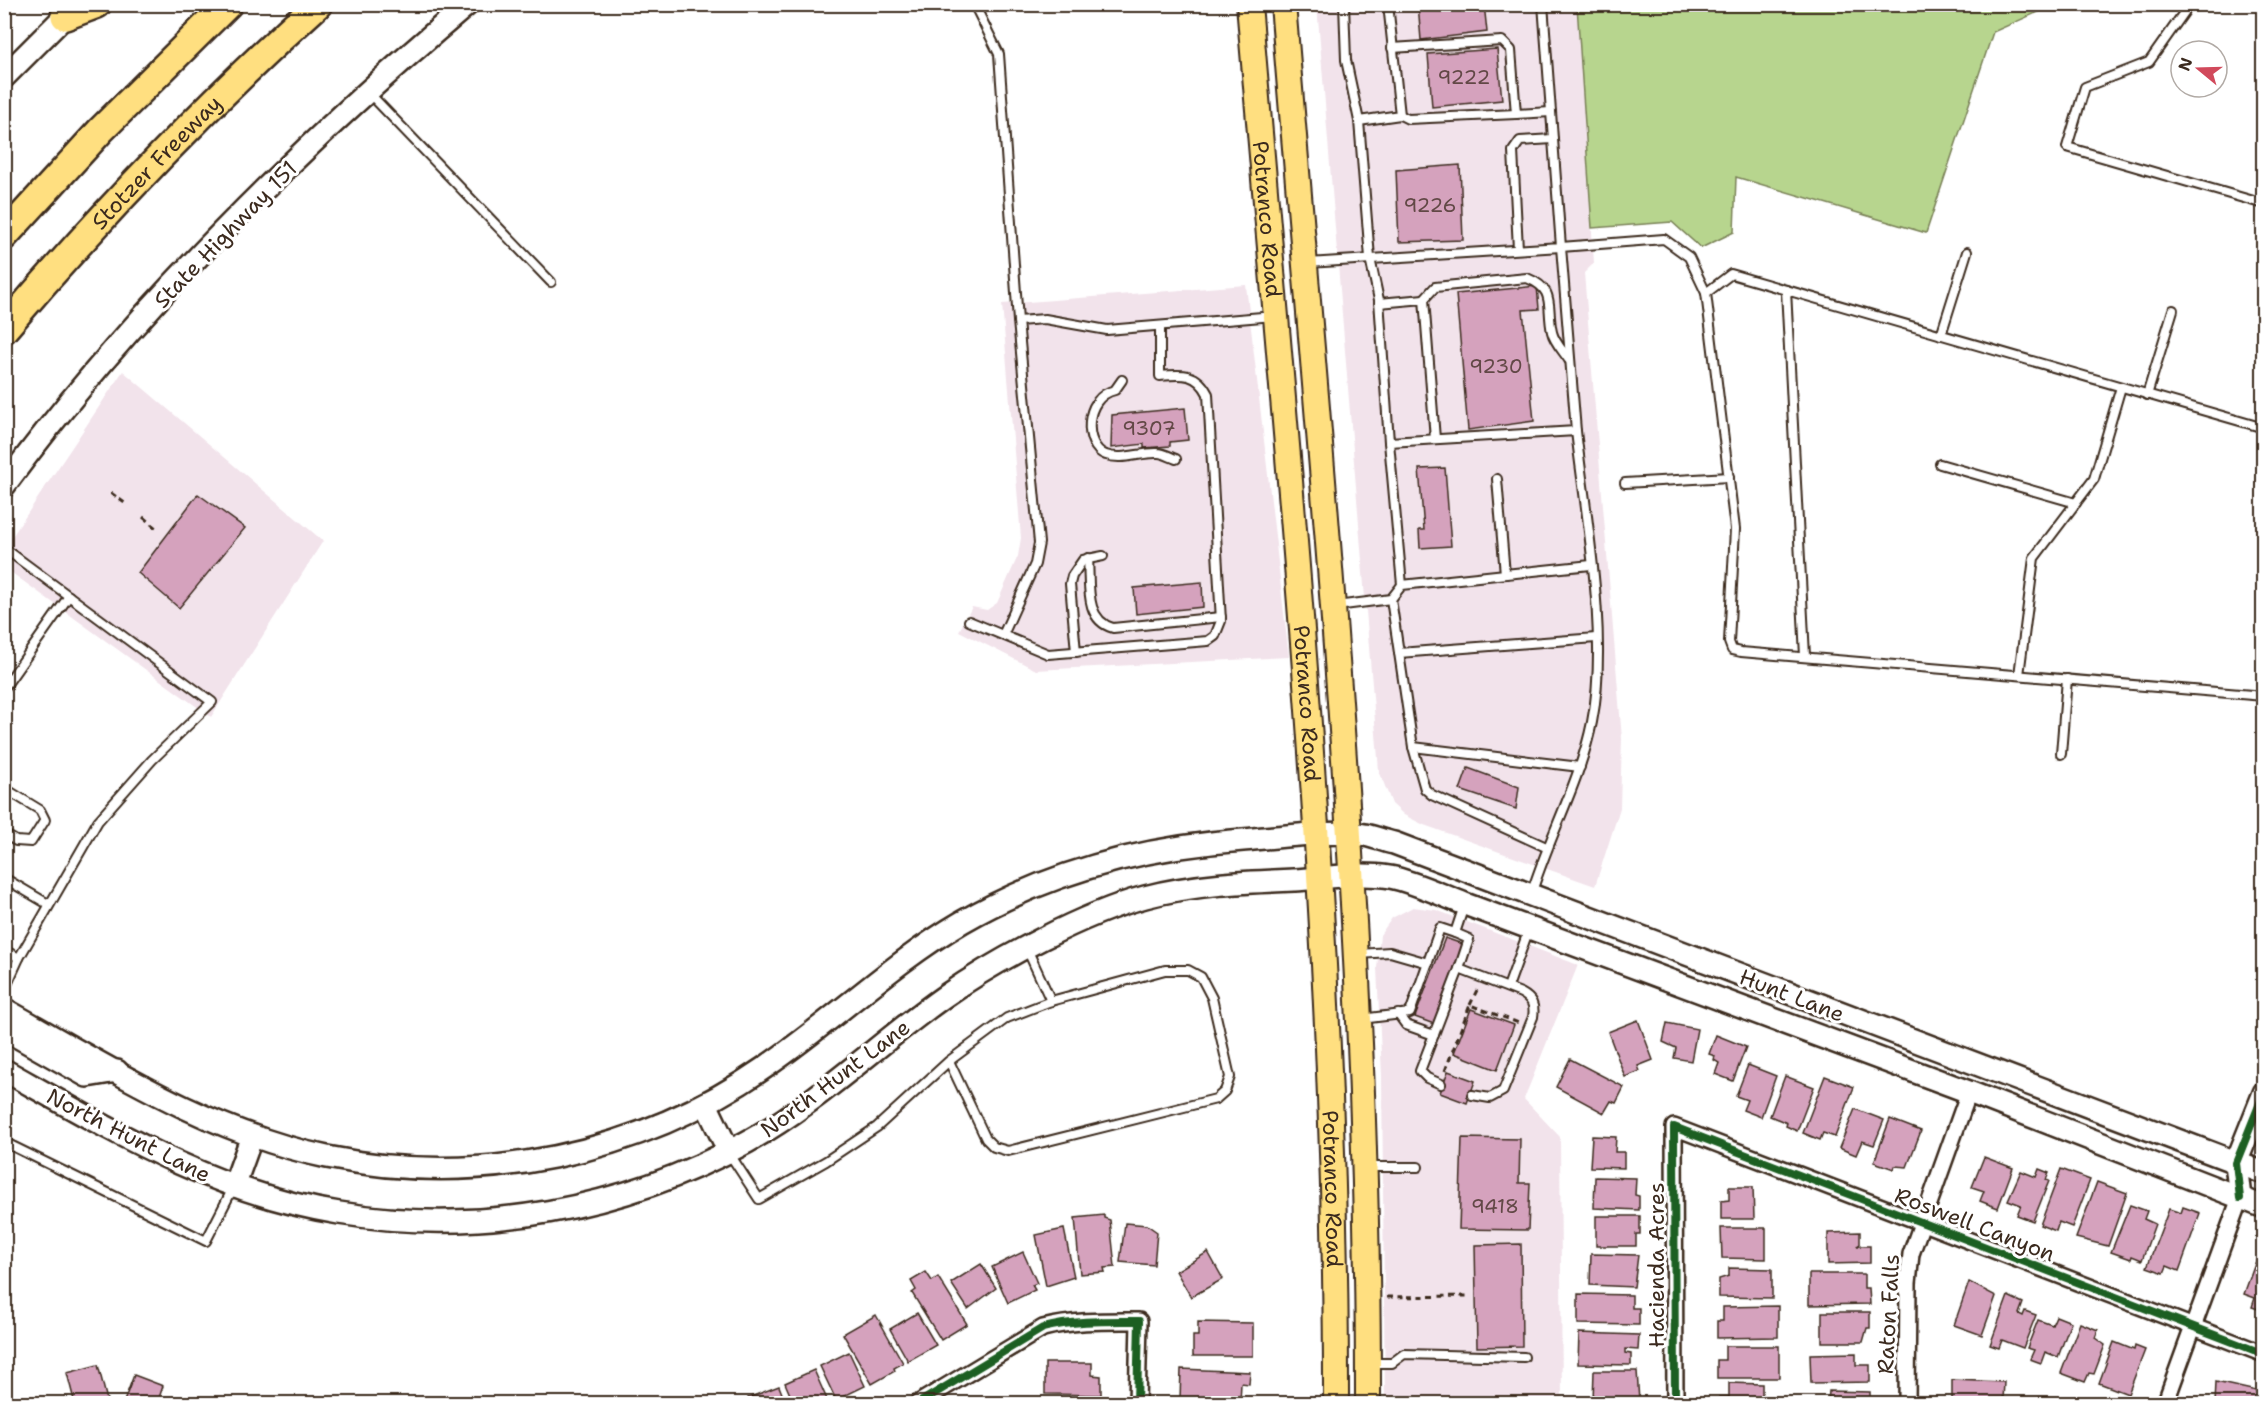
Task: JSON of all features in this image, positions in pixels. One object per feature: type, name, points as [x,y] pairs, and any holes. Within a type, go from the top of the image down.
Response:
[{"type":"highway","points":[[71,10],[97,4]]},
{"type":"highway","points":[[4,236],[101,130],[228,4]]},
{"type":"highway","name":"Stotzer Freeway","points":[[4,329],[133,184],[246,71],[318,4]]},
{"type":"main road","name":"State Highway 151","points":[[4,486],[64,412],[161,300],[254,202],[368,92],[468,4]]},
{"type":"main road","name":"Potranco Road","points":[[1249,4],[1319,878],[1333,1208],[1337,1400]]},
{"type":"main road","name":"Potranco Road","points":[[1283,4],[1356,954],[1365,1167],[1368,1404]]},
{"type":"main road","points":[[4,77],[71,10]]},
{"type":"main road","points":[[1255,80],[1267,93],[1275,122],[1288,250],[1294,260],[1304,263]]},
{"type":"main road","points":[[1275,316],[1285,317],[1290,322],[1306,472],[1313,493],[1323,506]]},
{"type":"main road","name":"Hunt Lane","points":[[1316,836],[1364,835],[1394,843],[2264,1173]]},
{"type":"main road","points":[[4,1009],[178,1105],[252,1137],[304,1152],[369,1164],[416,1168],[477,1168],[537,1161],[630,1137],[706,1104],[769,1065],[909,957],[962,922],[1013,896],[1082,869],[1154,851],[1218,842],[1316,836]]},
{"type":"main road","name":"Hunt Lane","points":[[1319,878],[1351,876],[1392,878],[1969,1092],[2264,1207]]},
{"type":"main road","name":"North Hunt Lane","points":[[4,1070],[155,1153],[234,1186],[289,1203],[353,1216],[408,1221],[467,1221],[535,1215],[602,1201],[650,1186],[729,1152],[801,1108],[947,994],[1027,949],[1098,914],[1141,898],[1210,885],[1319,878]]},
{"type":"main road","points":[[1578,946],[1590,934],[1700,974],[1717,966]]},
{"type":"main road","points":[[4,1029],[87,1076],[117,1071]]},
{"type":"main road","points":[[2264,1093],[2236,1163],[2240,1198],[2264,1181]]},
{"type":"main road","points":[[706,1104],[729,1152]]},
{"type":"main road","points":[[234,1186],[252,1137]]},
{"type":"main road","points":[[1331,1168],[1365,1167]]},
{"type":"main road","points":[[1333,1208],[1347,1260],[1349,1344],[1352,1354],[1359,1361],[1368,1363]]},
{"type":"street","name":"Raton Falls","points":[[1907,1404],[1908,1283],[1911,1254],[1920,1223],[1969,1092]]},
{"type":"street","name":"Roswell Canyon","points":[[1674,1127],[2264,1354]]},
{"type":"street","name":"Hacienda Acres","points":[[1674,1127],[1675,1404]]},
{"type":"street","points":[[2165,1404],[2240,1198]]},
{"type":"street","points":[[917,1404],[1043,1328],[1084,1321],[1138,1322],[1137,1404]]},
{"type":"lane","points":[[974,4],[999,54],[1018,321],[1039,543],[1035,564],[1003,635]]},
{"type":"lane","points":[[1331,606],[1391,599],[1402,585],[1379,303],[1370,258],[1359,121],[1346,60],[1344,4]]},
{"type":"lane","points":[[1388,4],[1400,115]]},
{"type":"lane","points":[[1531,896],[1546,847],[1580,767],[1592,722],[1598,665],[1591,565],[1570,361],[1543,4]]},
{"type":"lane","points":[[2190,4],[2149,62],[2085,87],[2067,147],[2264,204]]},
{"type":"lane","points":[[1392,48],[1502,40],[1510,50],[1516,114]]},
{"type":"lane","points":[[368,92],[551,282]]},
{"type":"lane","points":[[1359,121],[1400,115],[1408,119],[1551,112]]},
{"type":"lane","points":[[1518,249],[1512,151],[1520,141],[1553,139]]},
{"type":"lane","points":[[1304,263],[1664,239],[1689,257],[1706,293],[1736,529],[1729,642],[1732,650],[2264,696]]},
{"type":"lane","points":[[1941,335],[1966,252]]},
{"type":"lane","points":[[1706,293],[1731,274],[2264,428]]},
{"type":"lane","points":[[1379,303],[1424,299],[1435,287],[1527,278],[1541,284],[1549,296],[1552,334],[1570,361]]},
{"type":"lane","points":[[1786,290],[1805,656]]},
{"type":"lane","points":[[1424,299],[1435,439]]},
{"type":"lane","points":[[2146,394],[2173,310]]},
{"type":"lane","points":[[1018,321],[1045,319],[1107,330],[1275,316]]},
{"type":"lane","points":[[969,621],[1048,654],[1208,641],[1220,628],[1208,394],[1203,385],[1191,375],[1160,375],[1160,327]]},
{"type":"lane","points":[[1122,380],[1115,390],[1104,392],[1094,403],[1090,417],[1095,446],[1105,455],[1114,457],[1159,453],[1176,459]]},
{"type":"lane","points":[[2019,675],[2034,558],[2094,478],[2121,387]]},
{"type":"lane","points":[[1389,442],[1576,431]]},
{"type":"lane","points":[[1940,464],[2076,503]]},
{"type":"lane","points":[[1625,483],[1729,477]]},
{"type":"lane","points":[[1497,479],[1505,574]]},
{"type":"lane","points":[[4,548],[212,702],[152,760],[98,821],[48,904],[4,991]]},
{"type":"lane","points":[[1076,652],[1070,584],[1076,568],[1088,558],[1103,556]]},
{"type":"lane","points":[[1088,558],[1092,613],[1103,625],[1113,628],[1221,617]]},
{"type":"lane","points":[[1402,585],[1591,565]]},
{"type":"lane","points":[[4,688],[69,596]]},
{"type":"lane","points":[[1391,599],[1413,747],[1425,789],[1432,795],[1546,847]]},
{"type":"lane","points":[[1399,653],[1596,638]]},
{"type":"lane","points":[[2061,754],[2067,679]]},
{"type":"lane","points":[[1413,747],[1580,767]]},
{"type":"lane","points":[[4,788],[40,810],[45,820],[31,842],[16,841],[4,834]]},
{"type":"lane","points":[[4,878],[48,904]]},
{"type":"lane","points":[[1455,933],[1465,904]]},
{"type":"lane","points":[[1359,1019],[1410,1013],[1440,928],[1469,939],[1420,1071],[1427,1078],[1441,1083]]},
{"type":"lane","points":[[1508,987],[1530,928]]},
{"type":"lane","points":[[1027,949],[1051,1001]]},
{"type":"lane","points":[[4,950],[19,958]]},
{"type":"lane","points":[[1356,954],[1390,952],[1428,963]]},
{"type":"lane","points":[[1459,969],[1508,987],[1532,1001],[1533,1017],[1503,1091],[1490,1098],[1472,1095]]},
{"type":"lane","points":[[729,1152],[759,1199],[825,1161],[877,1127],[949,1061],[1007,1018],[1051,1001],[1165,970],[1188,970],[1201,977],[1212,998],[1230,1077],[1225,1091],[1216,1099],[1008,1151],[994,1147],[986,1139],[949,1061]]},
{"type":"lane","points":[[1398,1014],[1406,1025],[1434,1035]]},
{"type":"lane","points":[[4,1142],[206,1241],[234,1186]]},
{"type":"lane","points":[[1365,1167],[1418,1167]]},
{"type":"lane","points":[[1368,1363],[1392,1363],[1404,1354],[1524,1357]]},
{"type":"path","points":[[111,493],[126,504]]},
{"type":"path","points":[[143,517],[157,529]]},
{"type":"path","points":[[1441,1083],[1470,1005],[1519,1023],[1515,1032]]},
{"type":"path","points":[[1382,1297],[1469,1296]]},
{"type":"shaded area","points":[[1317,5],[1577,5],[1594,263],[1584,273],[1622,739],[1620,808],[1595,886],[1424,825],[1404,815],[1392,804],[1379,771]]},
{"type":"shaded area","points":[[1246,285],[1289,657],[1036,670],[959,631],[972,607],[987,610],[997,603],[1018,556],[1021,538],[1002,304]]},
{"type":"shaded area","points":[[123,371],[323,541],[211,717],[5,568],[5,547]]},
{"type":"shaded area","points":[[1413,907],[1436,910],[1578,965],[1524,1099],[1560,1137],[1562,1403],[1385,1403],[1382,1076],[1377,968],[1380,935],[1392,918]]},
{"type":"green space","points":[[1577,4],[2054,5],[1993,32],[1926,233],[1736,177],[1734,232],[1701,248],[1672,222],[1592,228]]},
{"type":"building","points":[[1418,4],[1484,4],[1487,32],[1421,40]]},
{"type":"building","points":[[1497,49],[1502,100],[1432,107],[1428,54]]},
{"type":"building","points":[[1460,165],[1463,240],[1399,242],[1396,170]]},
{"type":"building","points":[[1537,286],[1539,309],[1523,310],[1534,421],[1468,430],[1456,294]]},
{"type":"building","points":[[1185,408],[1188,440],[1170,442],[1170,446],[1144,448],[1144,444],[1111,448],[1112,415]]},
{"type":"building","points":[[1445,468],[1451,546],[1420,548],[1419,530],[1424,530],[1419,469]]},
{"type":"building","points":[[198,494],[245,528],[179,608],[138,573]]},
{"type":"building","points":[[1202,582],[1203,607],[1136,614],[1134,588]]},
{"type":"building","points":[[1468,768],[1519,787],[1516,809],[1460,790]]},
{"type":"building","points":[[1445,938],[1465,945],[1434,1024],[1415,1017]]},
{"type":"building","points":[[1471,1009],[1514,1025],[1497,1070],[1454,1053]]},
{"type":"building","points":[[1638,1020],[1653,1060],[1638,1066],[1640,1071],[1625,1077],[1608,1032]]},
{"type":"building","points":[[1667,1023],[1697,1029],[1691,1061],[1674,1058],[1676,1048],[1663,1042]]},
{"type":"building","points":[[1716,1035],[1746,1047],[1733,1081],[1715,1074],[1719,1063],[1714,1060],[1715,1056],[1709,1054]]},
{"type":"building","points":[[1570,1059],[1624,1087],[1616,1103],[1611,1101],[1604,1113],[1556,1087]]},
{"type":"building","points":[[1748,1065],[1776,1076],[1761,1117],[1743,1110],[1747,1100],[1736,1096]]},
{"type":"building","points":[[1448,1071],[1475,1081],[1467,1103],[1440,1093]]},
{"type":"building","points":[[1785,1076],[1814,1087],[1797,1131],[1786,1126],[1787,1123],[1770,1116]]},
{"type":"building","points":[[1825,1076],[1854,1087],[1835,1137],[1823,1133],[1820,1140],[1803,1133]]},
{"type":"building","points":[[1855,1109],[1884,1120],[1874,1145],[1862,1141],[1856,1155],[1839,1148]]},
{"type":"building","points":[[1890,1119],[1921,1131],[1907,1167],[1895,1166],[1894,1169],[1874,1162]]},
{"type":"building","points":[[1592,1136],[1616,1137],[1615,1152],[1624,1152],[1624,1168],[1590,1167]]},
{"type":"building","points":[[1462,1138],[1520,1139],[1519,1183],[1530,1183],[1528,1230],[1459,1229]]},
{"type":"building","points":[[1984,1157],[2013,1168],[1998,1208],[1980,1201],[1984,1191],[1972,1187]]},
{"type":"building","points":[[2039,1169],[2049,1173],[2046,1180],[2049,1181],[2033,1221],[2017,1215],[2021,1205],[2008,1200],[2021,1171],[2036,1177]]},
{"type":"building","points":[[2061,1169],[2090,1180],[2072,1227],[2059,1222],[2056,1231],[2040,1225]]},
{"type":"building","points":[[1595,1177],[1636,1178],[1635,1195],[1639,1196],[1639,1210],[1594,1208]]},
{"type":"building","points":[[2097,1182],[2127,1193],[2108,1246],[2076,1238]]},
{"type":"building","points":[[1729,1187],[1753,1187],[1754,1219],[1721,1219],[1721,1201],[1729,1200]]},
{"type":"building","points":[[2130,1205],[2147,1211],[2144,1219],[2155,1224],[2142,1260],[2111,1252]]},
{"type":"building","points":[[2183,1207],[2200,1213],[2179,1271],[2167,1266],[2164,1273],[2147,1267],[2169,1209],[2181,1213]]},
{"type":"building","points":[[1104,1215],[1104,1218],[1110,1220],[1115,1267],[1104,1268],[1105,1272],[1080,1274],[1075,1218]]},
{"type":"building","points":[[1596,1216],[1640,1216],[1640,1234],[1636,1234],[1636,1246],[1596,1246]]},
{"type":"building","points":[[1125,1223],[1147,1225],[1157,1232],[1154,1265],[1120,1262]]},
{"type":"building","points":[[1721,1228],[1766,1228],[1766,1259],[1722,1258]]},
{"type":"building","points":[[1064,1229],[1074,1277],[1046,1286],[1036,1235]]},
{"type":"building","points":[[1860,1232],[1860,1244],[1857,1246],[1870,1246],[1870,1263],[1828,1264],[1828,1233]]},
{"type":"building","points":[[2264,1239],[2264,1311],[2252,1307],[2255,1298],[2244,1294]]},
{"type":"building","points":[[1521,1244],[1522,1346],[1477,1347],[1475,1245]]},
{"type":"building","points":[[1023,1252],[1037,1283],[1032,1285],[1035,1290],[1008,1303],[992,1267]]},
{"type":"building","points":[[1208,1252],[1223,1279],[1191,1297],[1176,1271]]},
{"type":"building","points":[[1591,1254],[1638,1255],[1634,1287],[1590,1285]]},
{"type":"building","points":[[981,1264],[996,1288],[968,1309],[951,1283]]},
{"type":"building","points":[[1729,1268],[1772,1269],[1772,1298],[1719,1297],[1719,1279],[1729,1276]]},
{"type":"building","points":[[926,1272],[932,1281],[938,1277],[967,1324],[941,1340],[912,1293],[916,1290],[911,1281]]},
{"type":"building","points":[[1809,1274],[1864,1274],[1864,1288],[1869,1288],[1870,1304],[1809,1305]]},
{"type":"building","points":[[1969,1282],[1996,1296],[1982,1335],[1954,1325]]},
{"type":"building","points":[[1578,1294],[1632,1295],[1632,1308],[1639,1308],[1639,1325],[1578,1324]]},
{"type":"building","points":[[2008,1296],[2023,1303],[2019,1314],[2023,1316],[2025,1311],[2036,1315],[2023,1348],[2002,1340],[1999,1348],[1990,1345]]},
{"type":"building","points":[[1778,1306],[1778,1337],[1717,1338],[1717,1321],[1723,1321],[1723,1307]]},
{"type":"building","points":[[1822,1312],[1870,1312],[1870,1328],[1867,1328],[1863,1342],[1822,1342]]},
{"type":"building","points":[[917,1313],[936,1345],[908,1361],[890,1329]]},
{"type":"building","points":[[876,1315],[903,1363],[894,1368],[895,1371],[872,1384],[843,1334]]},
{"type":"building","points":[[2056,1316],[2071,1322],[2058,1357],[2045,1352],[2041,1363],[2030,1359],[2034,1350],[2027,1348],[2038,1320],[2052,1325]]},
{"type":"building","points":[[1198,1322],[1253,1323],[1253,1356],[1193,1356],[1193,1336],[1198,1336]]},
{"type":"building","points":[[2080,1323],[2098,1330],[2095,1338],[2105,1345],[2094,1374],[2089,1373],[2085,1382],[2061,1373]]},
{"type":"building","points":[[1579,1333],[1639,1335],[1638,1350],[1625,1349],[1625,1353],[1631,1354],[1631,1365],[1578,1364]]},
{"type":"building","points":[[2114,1342],[2134,1350],[2135,1346],[2145,1350],[2128,1394],[2099,1383]]},
{"type":"building","points":[[1725,1346],[1779,1346],[1779,1378],[1717,1378],[1717,1360],[1725,1360]]},
{"type":"building","points":[[849,1352],[865,1386],[836,1400],[820,1366]]},
{"type":"building","points":[[1856,1353],[1856,1365],[1870,1365],[1870,1382],[1811,1383],[1810,1354]]},
{"type":"building","points":[[1045,1363],[1092,1363],[1092,1375],[1101,1376],[1101,1395],[1045,1394]]},
{"type":"building","points":[[98,1365],[108,1404],[75,1404],[67,1373]]},
{"type":"building","points":[[1181,1369],[1250,1372],[1249,1384],[1241,1383],[1240,1402],[1180,1400]]},
{"type":"building","points":[[814,1370],[829,1404],[794,1404],[785,1383]]},
{"type":"building","points":[[1594,1371],[1637,1371],[1639,1401],[1593,1401]]},
{"type":"building","points":[[134,1375],[163,1386],[157,1404],[123,1404]]},
{"type":"building","points":[[1952,1380],[2004,1382],[2003,1400],[1998,1400],[1998,1404],[1952,1404]]},
{"type":"building","points":[[2216,1382],[2261,1392],[2259,1404],[2215,1404]]},
{"type":"building","points":[[1729,1383],[1762,1384],[1762,1404],[1719,1404],[1719,1397],[1729,1397]]},
{"type":"building","points":[[779,1386],[786,1404],[750,1404],[748,1398]]},
{"type":"building","points":[[1829,1391],[1870,1392],[1870,1404],[1828,1404]]},
{"type":"cycle path","points":[[2240,1198],[2236,1163],[2264,1093]]},
{"type":"cycle path","points":[[1675,1404],[1674,1127],[2264,1354]]},
{"type":"cycle path","points":[[917,1404],[1043,1328],[1078,1322],[1139,1321],[1137,1404]]}]
